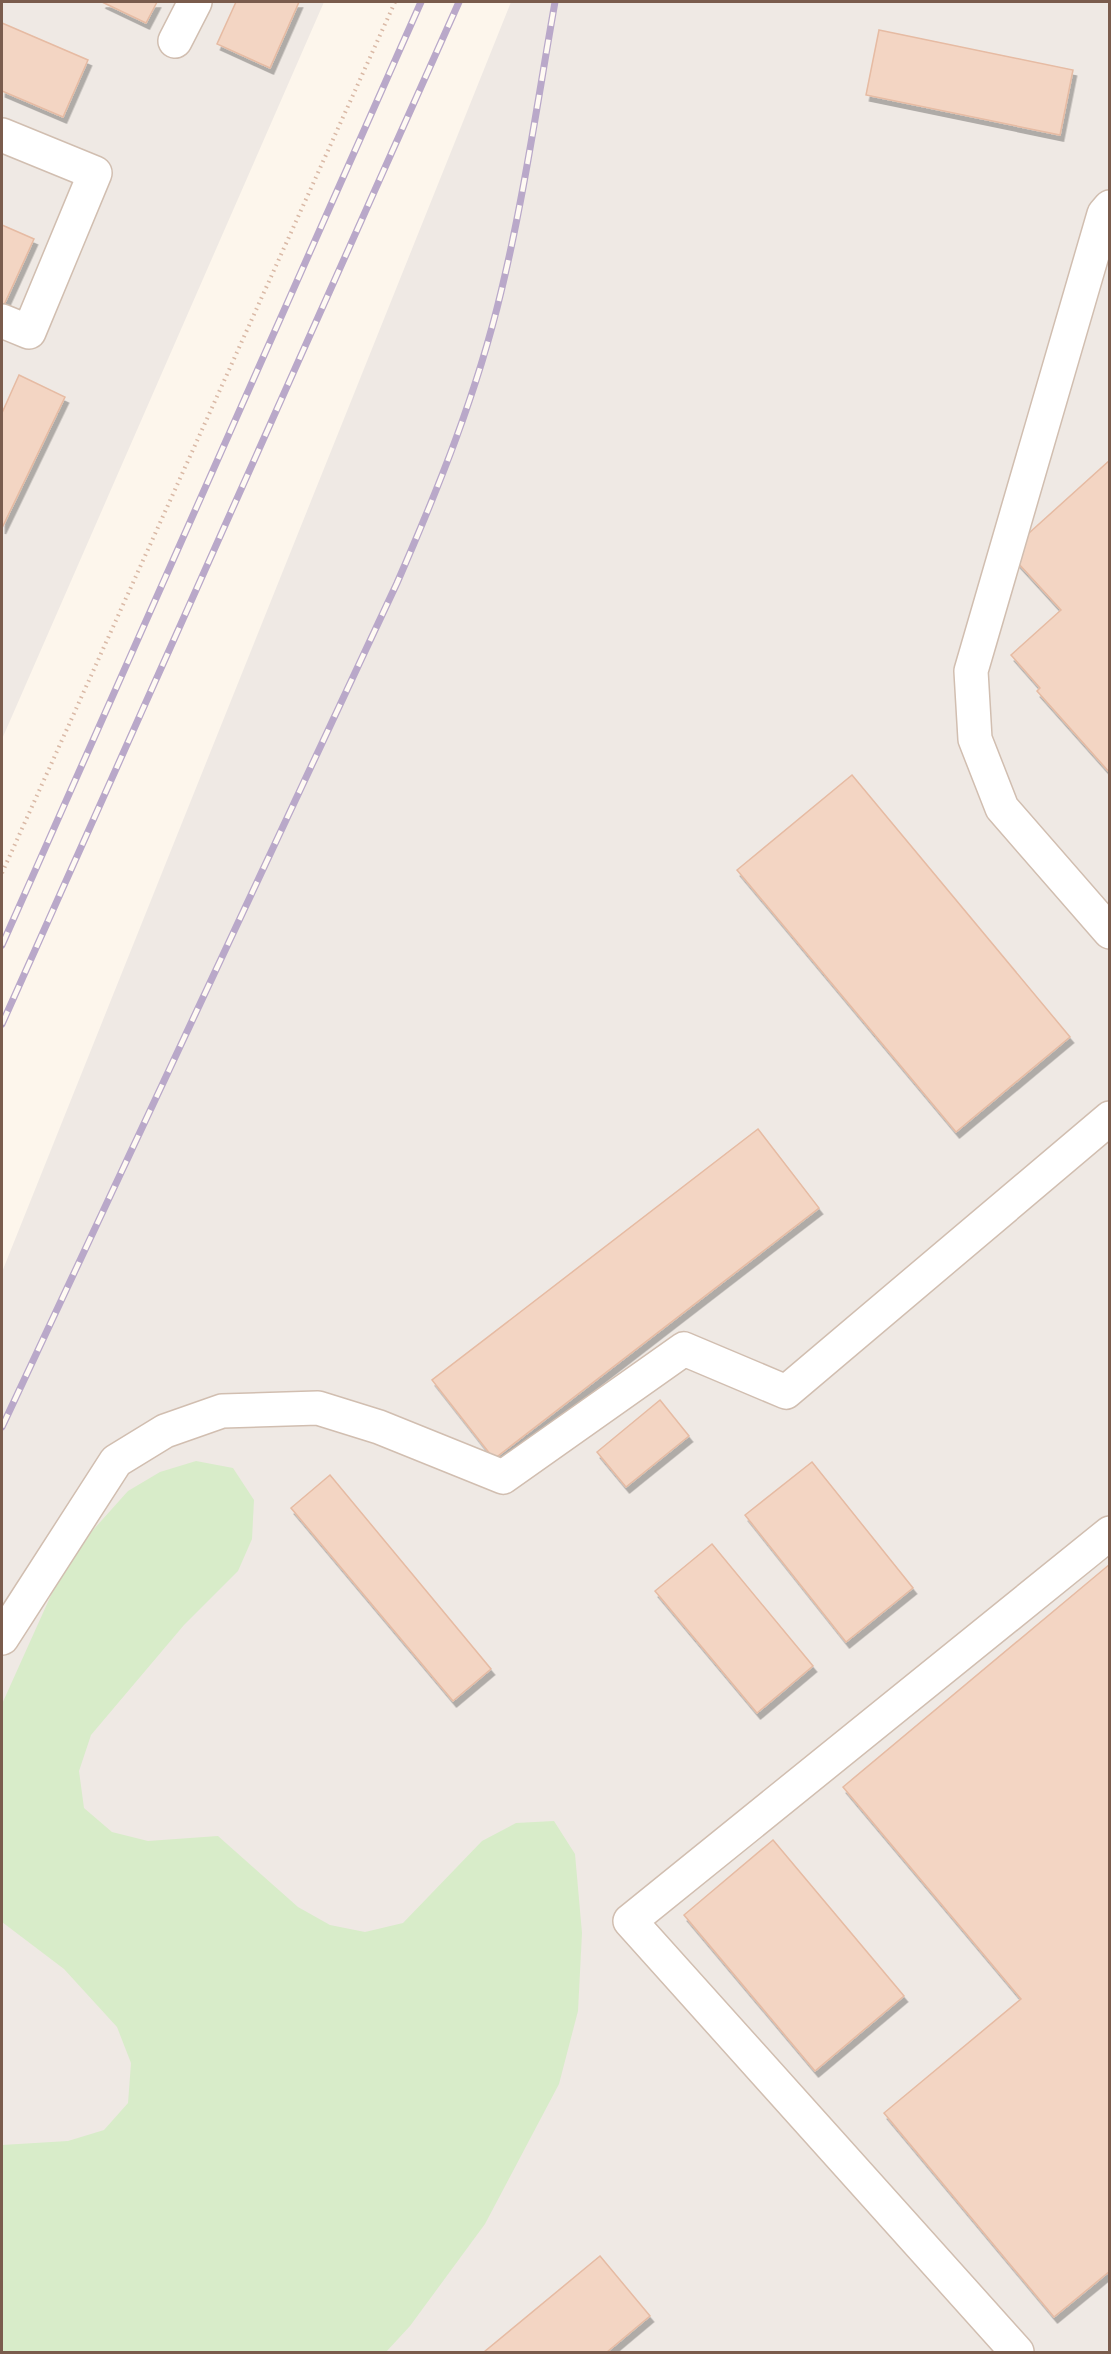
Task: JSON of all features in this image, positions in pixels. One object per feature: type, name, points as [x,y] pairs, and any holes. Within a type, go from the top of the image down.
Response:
[{"type":"lane","points":[[175,40],[195,2]]},
{"type":"lane","points":[[2,135],[95,173],[29,332],[2,321]]},
{"type":"lane","points":[[1110,207],[1104,214],[972,671],[975,739],[1002,808],[1110,933]]},
{"type":"lane","points":[[2,1638],[116,1461],[165,1431],[222,1411],[318,1408],[379,1427],[503,1477],[684,1349],[786,1392],[1110,1118]]},
{"type":"lane","points":[[1017,2352],[630,1921],[1110,1533]]},
{"type":"path","points":[[2,873],[395,2]]},
{"type":"shaded area","points":[[2,2],[324,2],[2,739]]},
{"type":"shaded area","points":[[511,2],[1109,2],[1109,2352],[2,2352],[2,1272]]},
{"type":"green space","points":[[196,1461],[233,1468],[254,1500],[252,1539],[238,1571],[184,1625],[91,1735],[79,1771],[84,1808],[112,1832],[148,1841],[218,1836],[298,1907],[330,1925],[365,1932],[403,1923],[482,1841],[516,1823],[554,1821],[575,1854],[582,1933],[578,2011],[559,2084],[485,2224],[410,2326],[386,2352],[2,2352],[2,2145],[68,2141],[104,2130],[128,2103],[131,2063],[117,2027],[64,1969],[2,1922],[2,1704],[56,1584],[76,1549],[128,1491],[160,1472]]},
{"type":"building","points":[[102,2],[157,2],[146,23]]},
{"type":"building","points":[[236,2],[299,2],[270,68],[217,44]]},
{"type":"building","points":[[2,23],[88,60],[63,117],[2,91]]},
{"type":"building","points":[[879,30],[1073,70],[1060,135],[866,95]]},
{"type":"building","points":[[2,225],[34,239],[4,305],[2,303]]},
{"type":"building","points":[[19,375],[65,397],[2,528],[2,413]]},
{"type":"building","points":[[1110,460],[1110,773],[1037,691],[1040,688],[1011,655],[1061,610],[1008,552]]},
{"type":"building","points":[[852,775],[1070,1037],[956,1132],[737,870]]},
{"type":"building","points":[[758,1129],[819,1208],[494,1459],[432,1380]]},
{"type":"building","points":[[660,1400],[689,1436],[626,1487],[597,1452]]},
{"type":"building","points":[[812,1462],[913,1588],[846,1642],[745,1515]]},
{"type":"building","points":[[330,1475],[491,1669],[453,1701],[291,1508]]},
{"type":"building","points":[[712,1544],[813,1666],[757,1713],[655,1591]]},
{"type":"building","points":[[1110,1564],[1110,2271],[1054,2317],[884,2113],[1021,1999],[843,1787]]},
{"type":"building","points":[[773,1840],[904,1996],[815,2071],[684,1915]]},
{"type":"building","points":[[600,2256],[650,2316],[607,2352],[484,2352]]},
{"type":"railway","points":[[2,945],[421,2]]},
{"type":"railway","points":[[2,1024],[459,2]]},
{"type":"railway","points":[[2,1427],[397,583],[442,476],[480,367],[501,292],[524,184],[555,2]]}]
